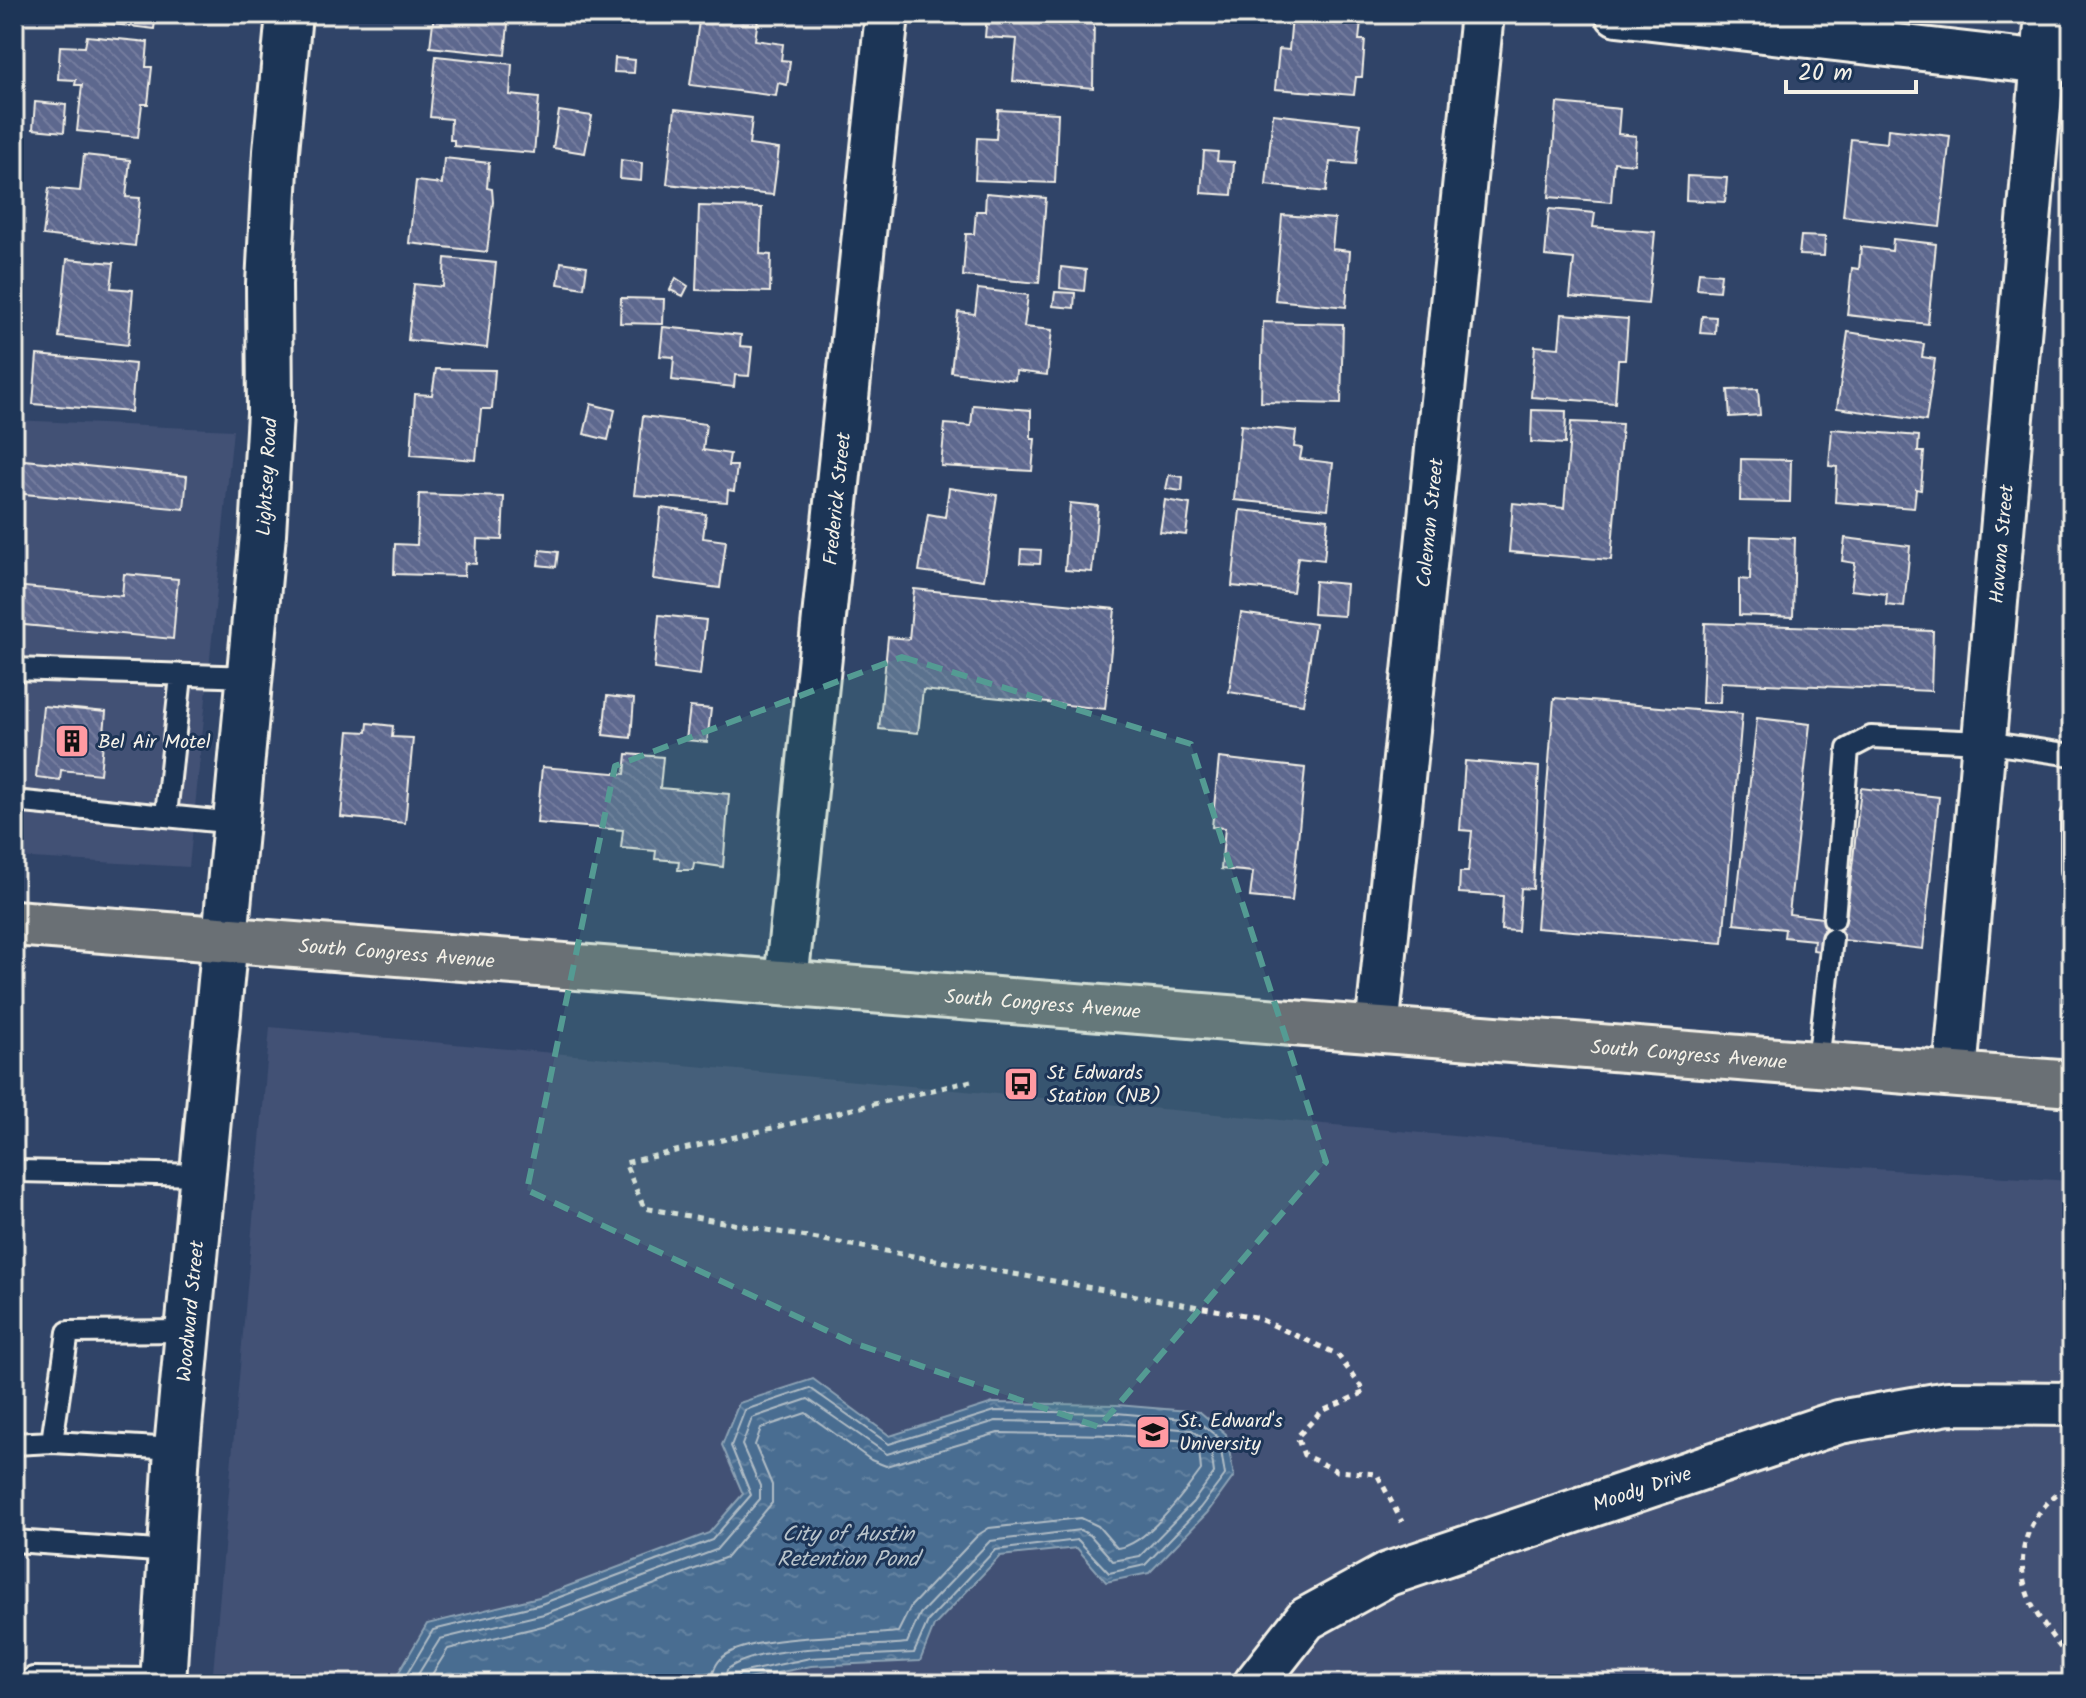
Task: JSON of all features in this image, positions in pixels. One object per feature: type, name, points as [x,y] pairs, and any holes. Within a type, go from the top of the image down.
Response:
[{"type":"main road","name":"South Congress Avenue","points":[[14,923],[2072,1084]]},
{"type":"street","name":"Lightsey Road","points":[[225,938],[250,677],[270,413],[269,284],[276,151],[289,14]]},
{"type":"street","name":"Frederick Street","points":[[786,982],[887,14]]},
{"type":"street","name":"Coleman Street","points":[[1377,1030],[1482,14]]},
{"type":"street","points":[[1617,14],[2058,60]]},
{"type":"street","name":"Havana Street","points":[[1955,1074],[1984,742],[2058,60],[2047,14]]},
{"type":"street","name":"Woodward Street","points":[[163,1682],[177,1449],[225,938]]},
{"type":"street","name":"Moody Drive","points":[[1255,1684],[1306,1619],[1388,1574],[1839,1422],[1948,1403],[2072,1404]]},
{"type":"lane","points":[[14,669],[250,677]]},
{"type":"lane","points":[[166,815],[181,676]]},
{"type":"lane","points":[[1818,1063],[1848,749],[1871,737],[1984,742],[2072,755]]},
{"type":"lane","points":[[14,801],[236,823]]},
{"type":"lane","points":[[2072,816],[2069,866],[2072,870]]},
{"type":"lane","points":[[18,1171],[203,1175]]},
{"type":"lane","points":[[52,1442],[68,1332],[188,1331]]},
{"type":"lane","points":[[14,1444],[52,1442],[177,1449]]},
{"type":"lane","points":[[14,1541],[171,1552]]},
{"type":"lane","points":[[27,1684],[33,1678],[163,1682]]},
{"type":"path","points":[[971,1081],[625,1163],[644,1208],[1255,1317],[1337,1354],[1365,1392],[1322,1411],[1297,1437],[1304,1455],[1337,1471],[1377,1474],[1402,1522]]},
{"type":"path","points":[[2066,1487],[2039,1509],[2027,1530],[2022,1557],[2025,1585],[2033,1608],[2072,1663]]},
{"type":"highlighted area","points":[[902,657],[1191,744],[1326,1162],[1099,1427],[851,1342],[527,1190],[615,766]]},
{"type":"shaded area","points":[[14,420],[233,430],[189,867],[14,857]]},
{"type":"shaded area","name":"St. Edward's University","points":[[270,1027],[1693,1158],[2072,1181],[2072,1684],[212,1684]]},
{"type":"water","name":"City of Austin Retention Pond","points":[[813,1379],[890,1436],[993,1403],[1117,1405],[1200,1412],[1226,1434],[1234,1476],[1207,1513],[1149,1573],[1106,1582],[1077,1548],[1000,1556],[934,1626],[920,1661],[811,1666],[723,1684],[392,1684],[427,1624],[539,1597],[709,1533],[743,1494],[722,1445],[739,1403]]},
{"type":"building","points":[[28,14],[156,14],[154,29]]},
{"type":"building","points":[[434,14],[509,14],[505,55],[430,47]]},
{"type":"building","points":[[573,14],[605,14],[604,19]]},
{"type":"building","points":[[700,14],[758,19],[755,40],[783,44],[781,60],[790,61],[787,85],[778,83],[776,96],[690,85]]},
{"type":"building","points":[[987,14],[1094,14],[1093,88],[1013,81],[1017,39],[985,37]]},
{"type":"building","points":[[1292,16],[1361,21],[1359,40],[1365,40],[1362,77],[1356,77],[1354,95],[1275,89],[1279,49],[1289,50]]},
{"type":"building","points":[[87,36],[148,42],[146,67],[152,67],[148,104],[142,104],[138,137],[77,131],[82,85],[75,85],[76,80],[58,79],[60,46],[85,47]]},
{"type":"building","points":[[436,56],[512,64],[510,95],[539,98],[534,153],[454,146],[454,140],[450,140],[451,119],[430,117]]},
{"type":"building","points":[[615,58],[635,60],[634,73],[614,72]]},
{"type":"building","points":[[35,102],[66,105],[64,132],[33,129]]},
{"type":"building","points":[[1557,103],[1620,109],[1618,134],[1636,136],[1634,164],[1614,162],[1611,202],[1549,197]]},
{"type":"building","points":[[675,109],[752,118],[749,145],[779,149],[773,195],[667,184]]},
{"type":"building","points":[[998,110],[1058,113],[1055,183],[975,180],[977,138],[996,139]]},
{"type":"building","points":[[559,111],[592,116],[585,153],[553,148]]},
{"type":"building","points":[[1273,114],[1360,124],[1356,164],[1330,162],[1326,192],[1266,185]]},
{"type":"building","points":[[1888,129],[1950,136],[1940,227],[1843,216],[1851,139],[1887,143]]},
{"type":"building","points":[[1204,151],[1218,152],[1217,161],[1234,162],[1232,195],[1201,193]]},
{"type":"building","points":[[84,155],[130,160],[126,197],[140,198],[135,246],[43,235],[49,188],[80,191]]},
{"type":"building","points":[[444,158],[489,163],[487,188],[492,189],[493,202],[487,252],[409,243],[416,181],[442,184]]},
{"type":"building","points":[[621,160],[642,163],[641,181],[620,179]]},
{"type":"building","points":[[1687,176],[1727,178],[1725,202],[1686,200]]},
{"type":"building","points":[[986,193],[1046,198],[1039,283],[963,276],[966,234],[974,234],[976,211],[985,211]]},
{"type":"building","points":[[699,206],[762,208],[760,254],[771,255],[770,292],[696,290]]},
{"type":"building","points":[[1549,209],[1595,213],[1593,227],[1655,232],[1648,304],[1570,297],[1574,259],[1545,256]]},
{"type":"building","points":[[1282,215],[1335,219],[1332,249],[1350,251],[1346,307],[1275,300]]},
{"type":"building","points":[[1801,236],[1825,237],[1824,256],[1799,255]]},
{"type":"building","points":[[1893,239],[1936,244],[1928,324],[1847,315],[1852,268],[1859,269],[1861,247],[1892,251]]},
{"type":"building","points":[[445,258],[496,263],[487,348],[408,340],[414,284],[443,287]]},
{"type":"building","points":[[67,259],[114,263],[111,288],[133,290],[128,345],[59,337]]},
{"type":"building","points":[[561,262],[587,266],[584,288],[558,284]]},
{"type":"building","points":[[1061,267],[1086,270],[1084,291],[1060,288]]},
{"type":"building","points":[[1699,272],[1721,274],[1719,291],[1697,289]]},
{"type":"building","points":[[676,278],[688,286],[683,296],[670,290]]},
{"type":"building","points":[[978,289],[1028,295],[1024,327],[1052,330],[1047,375],[1016,371],[1015,380],[951,372],[958,312],[975,314]]},
{"type":"building","points":[[1055,292],[1075,293],[1074,308],[1053,306]]},
{"type":"building","points":[[621,298],[664,299],[663,324],[620,323]]},
{"type":"building","points":[[1562,314],[1628,319],[1625,360],[1618,360],[1615,403],[1531,397],[1535,346],[1559,348]]},
{"type":"building","points":[[1702,316],[1716,317],[1715,334],[1700,333]]},
{"type":"building","points":[[1263,322],[1343,324],[1341,404],[1261,402]]},
{"type":"building","points":[[663,327],[741,335],[740,346],[752,347],[749,376],[735,375],[734,387],[672,380],[674,357],[660,356]]},
{"type":"building","points":[[1848,332],[1924,344],[1922,357],[1935,359],[1926,421],[1837,408]]},
{"type":"building","points":[[37,355],[135,364],[131,412],[33,404]]},
{"type":"building","points":[[436,369],[495,370],[492,409],[481,409],[476,460],[411,455],[415,394],[432,395]]},
{"type":"building","points":[[1758,389],[1760,415],[1730,417],[1728,390]]},
{"type":"building","points":[[591,404],[615,410],[608,440],[584,434]]},
{"type":"building","points":[[973,405],[1031,410],[1031,439],[1035,439],[1032,471],[941,466],[945,424],[971,426]]},
{"type":"building","points":[[1532,410],[1566,411],[1565,444],[1531,442]]},
{"type":"building","points":[[643,416],[706,424],[703,450],[730,454],[728,466],[737,466],[734,491],[728,490],[727,502],[634,495]]},
{"type":"building","points":[[1571,422],[1622,424],[1611,560],[1509,552],[1513,503],[1564,508]]},
{"type":"building","points":[[1241,425],[1296,431],[1294,447],[1302,448],[1300,459],[1333,463],[1328,509],[1234,500]]},
{"type":"building","points":[[1832,429],[1919,436],[1918,452],[1924,452],[1921,490],[1916,489],[1914,508],[1835,502],[1837,467],[1829,466]]},
{"type":"building","points":[[14,459],[187,476],[184,509],[14,493]]},
{"type":"building","points":[[1741,459],[1791,460],[1790,502],[1740,501]]},
{"type":"building","points":[[1169,475],[1183,477],[1182,491],[1166,489]]},
{"type":"building","points":[[949,488],[997,495],[984,580],[919,571],[928,514],[945,517]]},
{"type":"building","points":[[419,494],[504,497],[502,540],[477,539],[476,564],[465,563],[464,576],[394,574],[395,544],[417,545]]},
{"type":"building","points":[[1165,500],[1190,504],[1186,535],[1160,532]]},
{"type":"building","points":[[1070,503],[1098,506],[1092,572],[1065,570]]},
{"type":"building","points":[[661,508],[706,514],[703,538],[726,541],[720,588],[653,579]]},
{"type":"building","points":[[1240,510],[1328,519],[1324,560],[1298,557],[1293,592],[1232,586]]},
{"type":"building","points":[[1751,536],[1795,538],[1793,617],[1739,615],[1739,579],[1750,580]]},
{"type":"building","points":[[1845,538],[1910,546],[1904,607],[1886,605],[1887,594],[1851,590],[1855,563],[1842,561]]},
{"type":"building","points":[[1021,549],[1041,550],[1040,564],[1020,563]]},
{"type":"building","points":[[540,550],[558,552],[556,567],[538,565]]},
{"type":"building","points":[[124,574],[178,579],[173,639],[14,624],[14,586],[122,596]]},
{"type":"building","points":[[1315,581],[1346,584],[1344,616],[1313,614]]},
{"type":"building","points":[[914,589],[1115,609],[1105,709],[923,690],[918,733],[879,729],[888,637],[909,639]]},
{"type":"building","points":[[1241,613],[1315,624],[1303,704],[1229,692]]},
{"type":"building","points":[[659,615],[706,620],[700,675],[654,669]]},
{"type":"building","points":[[1705,623],[1933,631],[1931,691],[1721,682],[1720,703],[1702,703]]},
{"type":"building","points":[[607,696],[634,699],[631,738],[603,735]]},
{"type":"building","points":[[1554,698],[1742,714],[1723,943],[1536,928]]},
{"type":"building","name":"Bel Air Motel","points":[[43,706],[106,712],[100,774],[61,770],[60,780],[36,777]]},
{"type":"building","points":[[690,707],[711,709],[707,742],[686,740]]},
{"type":"building","points":[[1757,718],[1810,724],[1789,914],[1846,921],[1861,788],[1939,797],[1923,949],[1826,938],[1825,952],[1813,950],[1814,940],[1784,937],[1785,929],[1734,924]]},
{"type":"building","points":[[368,723],[393,726],[392,737],[413,738],[405,823],[341,817],[349,731],[367,732]]},
{"type":"building","points":[[627,754],[663,757],[660,788],[729,794],[723,867],[694,863],[693,870],[678,870],[679,861],[655,859],[656,851],[621,848],[623,830],[537,823],[542,767],[625,774]]},
{"type":"building","points":[[1219,758],[1305,768],[1292,901],[1250,897],[1253,872],[1221,869],[1225,828],[1212,827]]},
{"type":"building","points":[[1465,761],[1539,767],[1533,889],[1521,888],[1518,931],[1501,930],[1503,896],[1459,893],[1460,872],[1468,872],[1472,831],[1460,830]]},
{"type":"building","points":[[2072,1593],[2072,1613],[2063,1599]]},
{"type":"building","points":[[2072,1617],[2072,1641],[2061,1626]]},
{"type":"place","name":"Bel Air Motel","points":[[72,741]]},
{"type":"place","name":"St Edwards Station (NB)","points":[[1021,1084]]},
{"type":"place","name":"St. Edward's University","points":[[1153,1432]]}]
